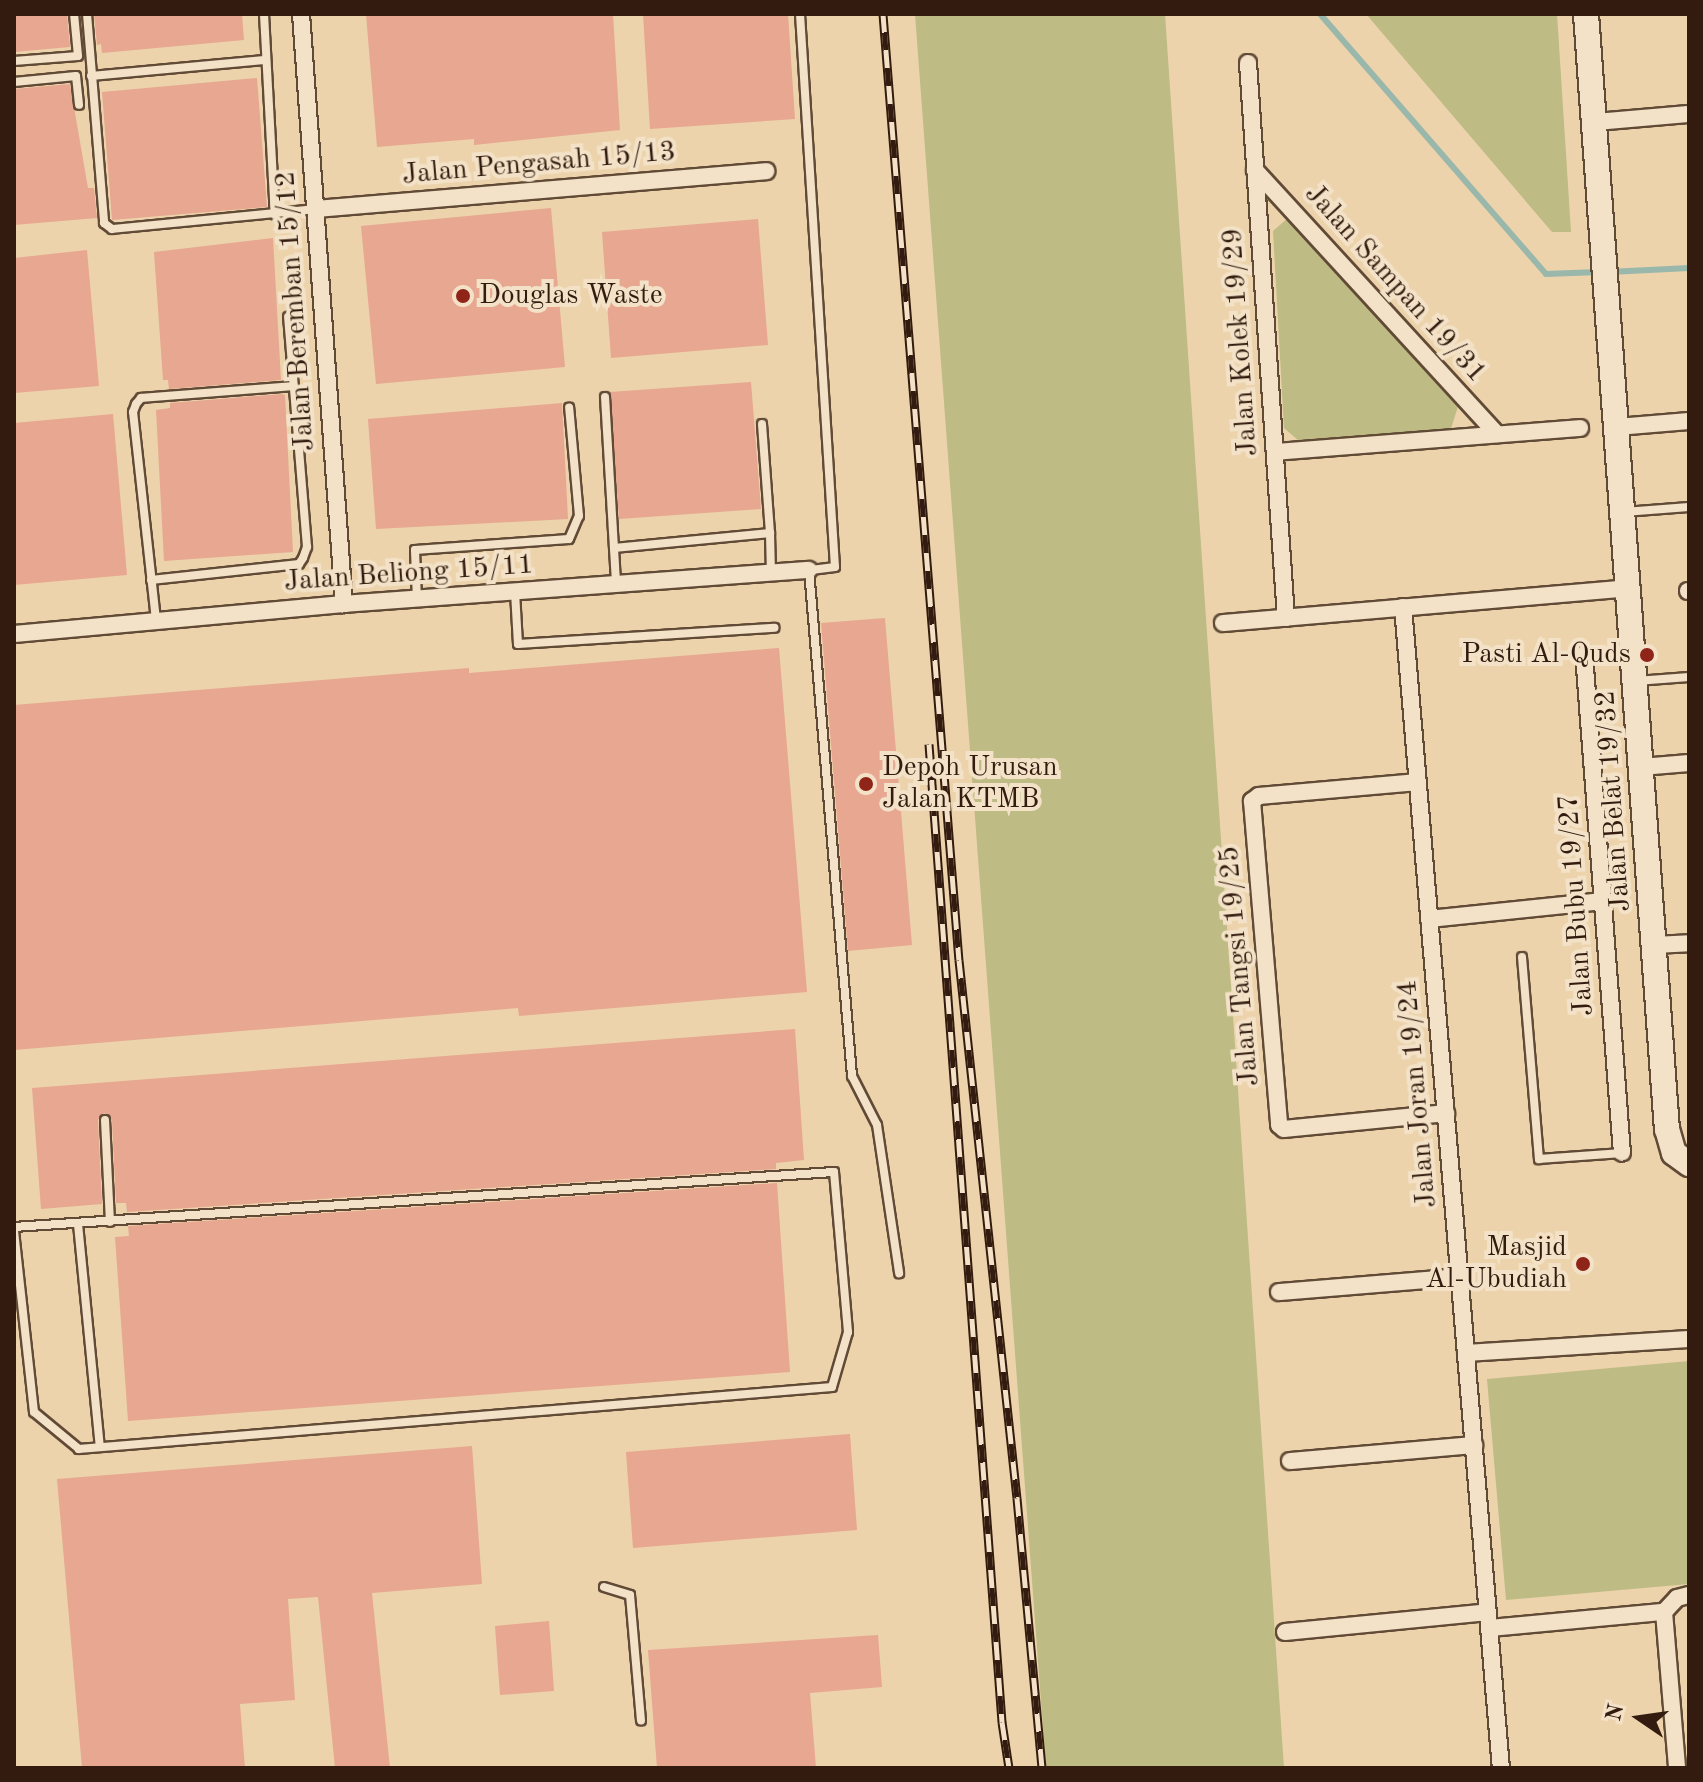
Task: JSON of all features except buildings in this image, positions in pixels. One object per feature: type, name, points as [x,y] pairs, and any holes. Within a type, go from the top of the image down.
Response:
[{"type":"street","name":"Jalan Beremban 15/12","points":[[301,14],[344,604]]},
{"type":"street","name":"Jalan Belat 19/32","points":[[1586,14],[1667,1129],[1674,1153],[1689,1164]]},
{"type":"street","name":"Jalan Kolek 19/29","points":[[1248,63],[1286,618]]},
{"type":"street","points":[[1595,122],[1689,114]]},
{"type":"street","name":"Jalan Sampan 19/31","points":[[1255,170],[1497,434]]},
{"type":"street","name":"Jalan Pengasah 15/13","points":[[315,209],[766,171]]},
{"type":"street","points":[[1617,427],[1689,421]]},
{"type":"street","points":[[1275,452],[1580,428]]},
{"type":"street","name":"Jalan Beliong 15/11","points":[[14,634],[344,604],[809,570]]},
{"type":"street","points":[[1223,623],[1628,588]]},
{"type":"street","name":"Jalan Joran 19/24","points":[[1403,607],[1501,1768]]},
{"type":"street","name":"Jalan Bubu 19/27","points":[[1584,654],[1622,1153]]},
{"type":"street","points":[[1641,767],[1689,763]]},
{"type":"street","name":"Jalan Tangsi 19/25","points":[[1418,782],[1259,796],[1252,801],[1279,1125],[1284,1129],[1446,1113]]},
{"type":"street","points":[[1429,919],[1603,901]]},
{"type":"street","points":[[1654,945],[1689,943]]},
{"type":"street","points":[[1279,1292],[1460,1277]]},
{"type":"street","points":[[1466,1353],[1689,1339]]},
{"type":"street","points":[[1290,1461],[1474,1445]]},
{"type":"street","points":[[1285,1632],[1664,1612],[1677,1598],[1689,1595]]},
{"type":"street","points":[[1664,1612],[1681,1767]]},
{"type":"lane","points":[[14,61],[78,56],[74,14]]},
{"type":"lane","points":[[87,14],[104,223],[112,229],[315,209]]},
{"type":"lane","points":[[264,14],[264,60],[275,215]]},
{"type":"lane","points":[[800,14],[835,567],[809,570],[852,1076],[877,1125],[899,1273]]},
{"type":"lane","points":[[91,76],[264,60]]},
{"type":"lane","points":[[14,82],[76,76],[79,105]]},
{"type":"lane","points":[[151,580],[299,564],[307,547],[288,317]]},
{"type":"lane","points":[[156,621],[133,412],[136,404],[141,398],[294,386]]},
{"type":"lane","points":[[605,397],[616,585]]},
{"type":"lane","points":[[417,600],[415,550],[569,539],[579,516],[569,407]]},
{"type":"lane","points":[[762,424],[771,573]]},
{"type":"lane","points":[[1623,512],[1689,507]]},
{"type":"lane","points":[[614,548],[770,533]]},
{"type":"lane","points":[[515,592],[518,644],[775,628]]},
{"type":"lane","points":[[1635,681],[1689,677]]},
{"type":"lane","points":[[1522,957],[1539,1159],[1622,1153]]},
{"type":"lane","points":[[105,1120],[110,1222]]},
{"type":"lane","points":[[834,1172],[848,1332],[832,1387],[79,1449],[34,1412],[14,1228],[110,1222],[834,1172]]},
{"type":"lane","points":[[78,1224],[100,1447]]},
{"type":"lane","points":[[604,1587],[630,1595],[641,1721]]},
{"type":"shaded area","points":[[915,14],[1165,14],[1284,1768],[1046,1768]]},
{"type":"shaded area","points":[[1366,14],[1557,14],[1571,232],[1552,232]]},
{"type":"shaded area","points":[[1288,218],[1459,403],[1451,429],[1299,441],[1284,428],[1273,231]]},
{"type":"shaded area","points":[[1689,1361],[1689,1584],[1506,1600],[1487,1379]]},
{"type":"waterway","points":[[1320,14],[1546,274],[1598,272]]},
{"type":"waterway","points":[[1609,272],[1689,268]]},
{"type":"railway","points":[[883,14],[959,960],[1017,1498],[1042,1768]]},
{"type":"railway","points":[[929,744],[1002,1722],[1009,1768]]},
{"type":"place","name":"Douglas Waste","points":[[463,296]]},
{"type":"place","name":"Pasti Al-Quds","points":[[1647,655]]},
{"type":"place","name":"Depoh Urusan Jalan KTMB","points":[[866,784]]},
{"type":"place","name":"Masjid Al-Ubudiah","points":[[1583,1264]]}]
